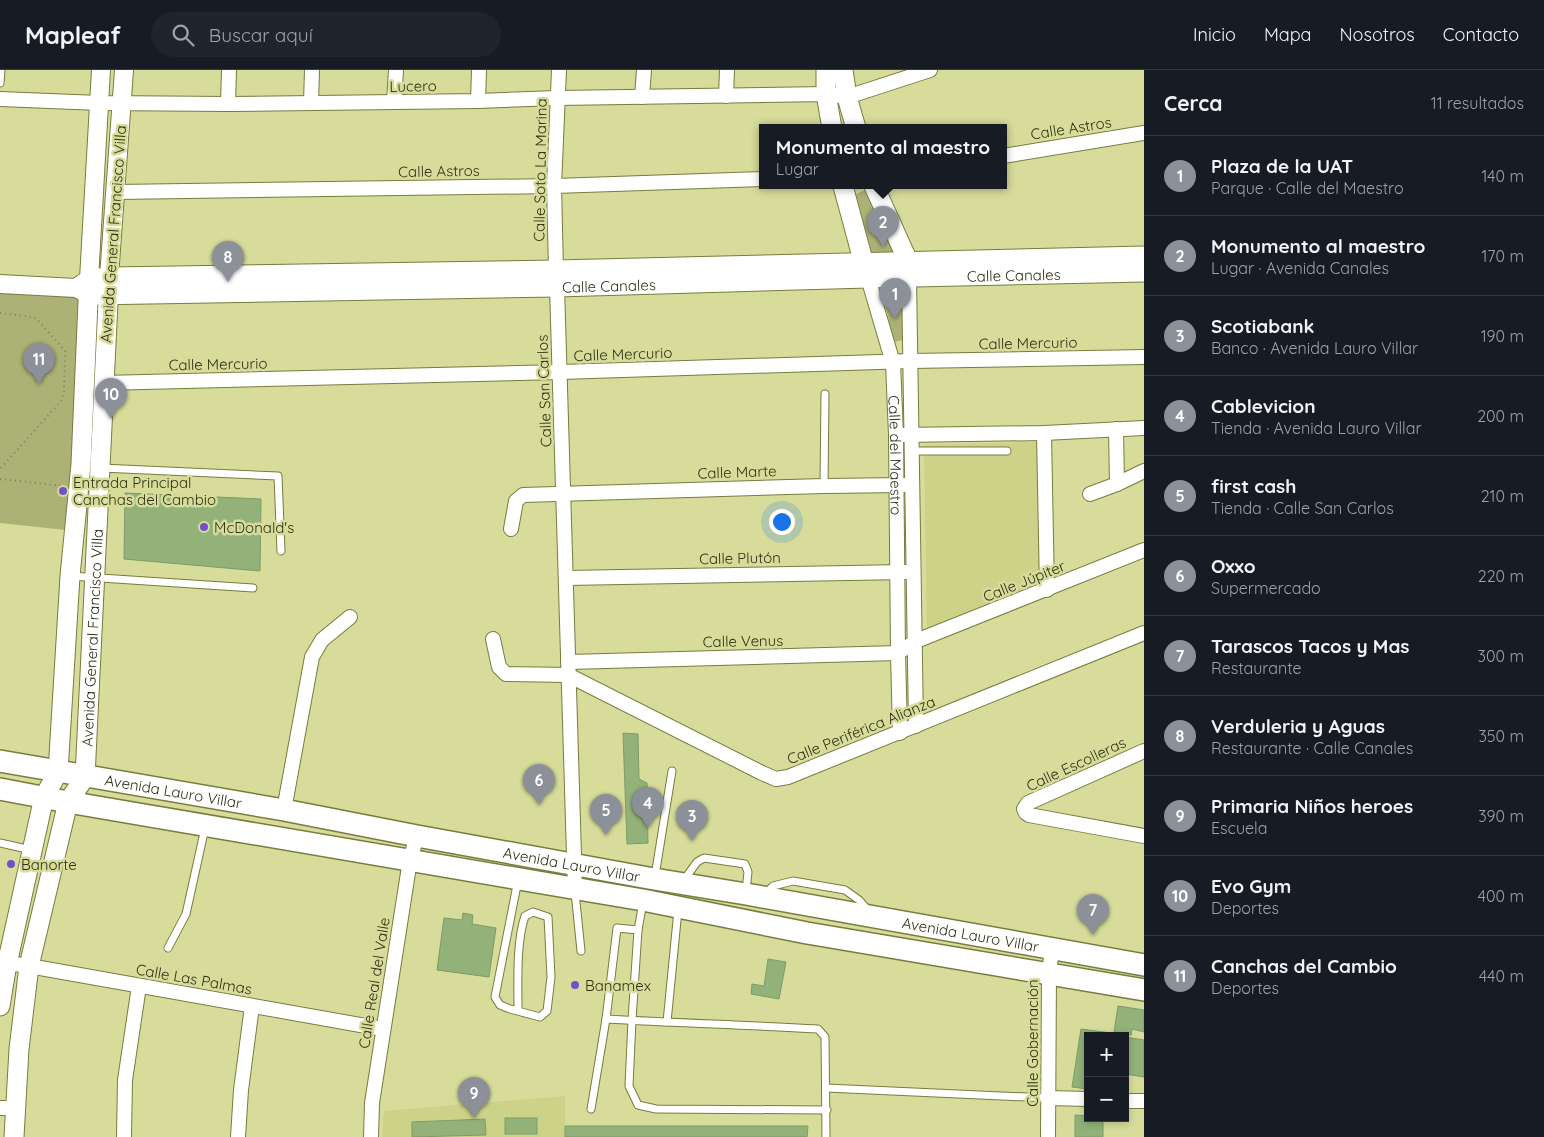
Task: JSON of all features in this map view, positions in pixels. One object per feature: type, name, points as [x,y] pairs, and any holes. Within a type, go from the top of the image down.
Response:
[{"type":"main road","points":[[826,70],[826,94],[831,124]]},
{"type":"main road","points":[[843,70],[847,97],[855,124]]},
{"type":"main road","name":"Calle del Maestro","points":[[844,189],[866,271]]},
{"type":"main road","name":"Calle del Maestro","points":[[875,189],[909,269]]},
{"type":"main road","points":[[909,269],[1144,256]]},
{"type":"main road","name":"Calle Canales","points":[[85,287],[556,279],[909,269],[1144,272]]},
{"type":"main road","name":"Avenida General Francisco Villa","points":[[85,777],[108,286]]},
{"type":"main road","name":"Avenida General Francisco Villa","points":[[0,1006],[3,963],[44,797],[58,772],[70,576],[81,464],[85,287]]},
{"type":"main road","name":"Avenida Lauro Villar","points":[[0,761],[284,810],[654,879],[754,895],[1144,965]]},
{"type":"main road","points":[[14,1137],[7,1108],[19,1049],[30,966],[68,802],[85,777]]},
{"type":"main road","name":"Avenida Lauro Villar","points":[[0,789],[518,880],[643,900],[807,933],[1144,990]]},
{"type":"main road","points":[[807,933],[814,906]]},
{"type":"street","name":"Avenida General Francisco Villa","points":[[85,287],[101,70]]},
{"type":"street","name":"Avenida General Francisco Villa","points":[[108,286],[123,104],[124,70]]},
{"type":"street","points":[[228,104],[229,70]]},
{"type":"street","points":[[311,103],[312,70]]},
{"type":"street","points":[[394,102],[396,70]]},
{"type":"street","points":[[478,101],[479,70]]},
{"type":"street","name":"Calle Soto La Marina","points":[[556,279],[554,186],[559,70]]},
{"type":"street","points":[[642,97],[644,70]]},
{"type":"street","points":[[726,96],[727,70]]},
{"type":"street","points":[[847,97],[930,70]]},
{"type":"street","name":"Lucero","points":[[0,99],[123,104],[228,104],[826,94],[847,97]]},
{"type":"street","name":"Calle Astros","points":[[1007,155],[1144,133]]},
{"type":"street","name":"Calle Astros","points":[[116,192],[554,186],[759,180]]},
{"type":"street","name":"Calle del Maestro","points":[[909,269],[916,726]]},
{"type":"street","name":"Calle del Maestro","points":[[866,271],[893,363],[896,435],[900,733]]},
{"type":"street","name":"Calle San Carlos","points":[[556,279],[575,889]]},
{"type":"street","name":"Calle Canales","points":[[0,284],[85,287]]},
{"type":"street","name":"Calle Mercurio","points":[[103,383],[893,363],[910,361],[1144,358]]},
{"type":"street","points":[[896,435],[1144,428]]},
{"type":"street","points":[[1116,430],[1117,484]]},
{"type":"street","points":[[1044,432],[1047,590]]},
{"type":"street","points":[[1090,494],[1144,472]]},
{"type":"street","name":"Calle Marte","points":[[563,494],[896,484],[912,486]]},
{"type":"street","points":[[511,529],[516,501],[523,495],[563,494]]},
{"type":"street","name":"Calle Júpiter","points":[[916,641],[1144,550]]},
{"type":"street","name":"Calle Plutón","points":[[566,578],[897,571],[914,573]]},
{"type":"street","points":[[284,810],[312,657],[322,640],[350,617]]},
{"type":"street","name":"Calle Periférica Alianza","points":[[568,668],[776,779],[788,777],[900,733],[1144,632]]},
{"type":"street","points":[[493,639],[499,667],[506,674],[568,668]]},
{"type":"street","points":[[898,653],[916,641]]},
{"type":"street","name":"Calle Venus","points":[[568,668],[898,653]]},
{"type":"street","name":"Calle Escolleras","points":[[1144,751],[1028,803],[1024,810],[1029,815],[1144,836]]},
{"type":"street","name":"Calle Real del Valle","points":[[371,1137],[372,1103],[383,1029],[410,860],[417,836]]},
{"type":"street","name":"Calle Gobernación","points":[[1048,1137],[1049,974],[1052,949]]},
{"type":"street","name":"Calle Las Palmas","points":[[3,963],[30,966],[383,1029]]},
{"type":"street","points":[[124,1137],[125,1080],[138,986]]},
{"type":"street","points":[[238,1137],[241,1090],[252,1006]]},
{"type":"street","points":[[1048,1098],[1084,1099]]},
{"type":"street","points":[[1129,1100],[1144,1101]]},
{"type":"lane","points":[[0,83],[1,70]]},
{"type":"lane","points":[[824,486],[825,394]]},
{"type":"lane","points":[[912,451],[1007,452]]},
{"type":"lane","points":[[81,464],[99,468],[278,476],[281,551]]},
{"type":"lane","points":[[70,576],[253,588]]},
{"type":"lane","points":[[654,879],[672,772]]},
{"type":"lane","points":[[168,948],[186,914],[206,825]]},
{"type":"lane","points":[[0,843],[32,850]]},
{"type":"lane","points":[[682,884],[697,862],[704,858],[745,864],[754,895],[773,886],[793,881],[844,890],[859,900],[876,918]]},
{"type":"lane","points":[[518,880],[495,997],[500,1005],[540,1017],[547,1011],[551,977],[548,917],[533,912],[525,916],[522,925],[519,953],[518,1010]]},
{"type":"lane","points":[[575,889],[581,951]]},
{"type":"lane","points":[[643,900],[638,930],[629,1086],[638,1104],[656,1109],[826,1110]]},
{"type":"lane","points":[[667,1022],[678,907]]},
{"type":"lane","points":[[591,1109],[606,1019],[617,928],[638,930]]},
{"type":"lane","points":[[606,1019],[818,1029],[825,1037],[826,1137]]},
{"type":"lane","points":[[826,1088],[1048,1098]]},
{"type":"path","points":[[0,313],[37,319],[65,352],[65,357],[64,394],[62,400],[0,469]]},
{"type":"path","points":[[0,479],[79,488]]},
{"type":"shaded area","points":[[870,189],[901,255],[873,259],[856,194]]},
{"type":"shaded area","points":[[0,292],[83,295],[75,531],[0,523]]},
{"type":"shaded area","points":[[899,293],[902,296],[903,340],[894,342],[883,295]]},
{"type":"shaded area","points":[[1039,442],[1040,589],[927,631],[924,445]]},
{"type":"shaded area","points":[[565,1096],[565,1137],[382,1137],[384,1111]]},
{"type":"building","points":[[125,493],[261,499],[260,571],[124,559]]},
{"type":"building","points":[[623,733],[638,734],[639,779],[647,783],[648,843],[627,844]]},
{"type":"building","points":[[463,913],[473,915],[472,924],[496,928],[489,977],[437,970],[444,918],[462,920]]},
{"type":"building","points":[[768,959],[786,962],[779,999],[751,994],[752,984],[764,986]]},
{"type":"building","points":[[1118,1006],[1144,1010],[1144,1032],[1132,1029],[1131,1035],[1129,1032],[1114,1032]]},
{"type":"building","points":[[1081,1029],[1104,1032],[1084,1032],[1084,1088],[1072,1087]]},
{"type":"building","points":[[1129,1038],[1144,1040],[1144,1077],[1129,1075]]},
{"type":"building","points":[[1075,1115],[1084,1116],[1084,1122],[1103,1122],[1103,1137],[1075,1137]]},
{"type":"building","points":[[505,1118],[537,1118],[537,1134],[505,1134]]},
{"type":"building","points":[[485,1119],[486,1135],[412,1137],[412,1122]]},
{"type":"building","points":[[565,1126],[808,1126],[807,1137],[565,1137]]},
{"type":"place","name":"Monumento al maestro","points":[[883,247]]},
{"type":"place","name":"Verduleria y Aguas","points":[[228,282]]},
{"type":"place","name":"Plaza de la UAT","points":[[895,319]]},
{"type":"place","name":"Canchas del Cambio","points":[[39,384]]},
{"type":"place","name":"Evo Gym","points":[[111,419]]},
{"type":"place","name":"Entrada Principal Canchas del Cambio","points":[[63,491]]},
{"type":"place","name":"McDonald's","points":[[204,527]]},
{"type":"place","name":"Oxxo","points":[[539,805]]},
{"type":"place","name":"Cablevicion","points":[[648,828]]},
{"type":"place","name":"first cash","points":[[606,835]]},
{"type":"place","name":"Scotiabank","points":[[692,841]]},
{"type":"place","name":"Banorte","points":[[11,864]]},
{"type":"place","name":"Tarascos Tacos y Mas","points":[[1093,935]]},
{"type":"place","name":"Banamex","points":[[575,985]]},
{"type":"place","name":"Primaria Niños heroes","points":[[474,1118]]}]
